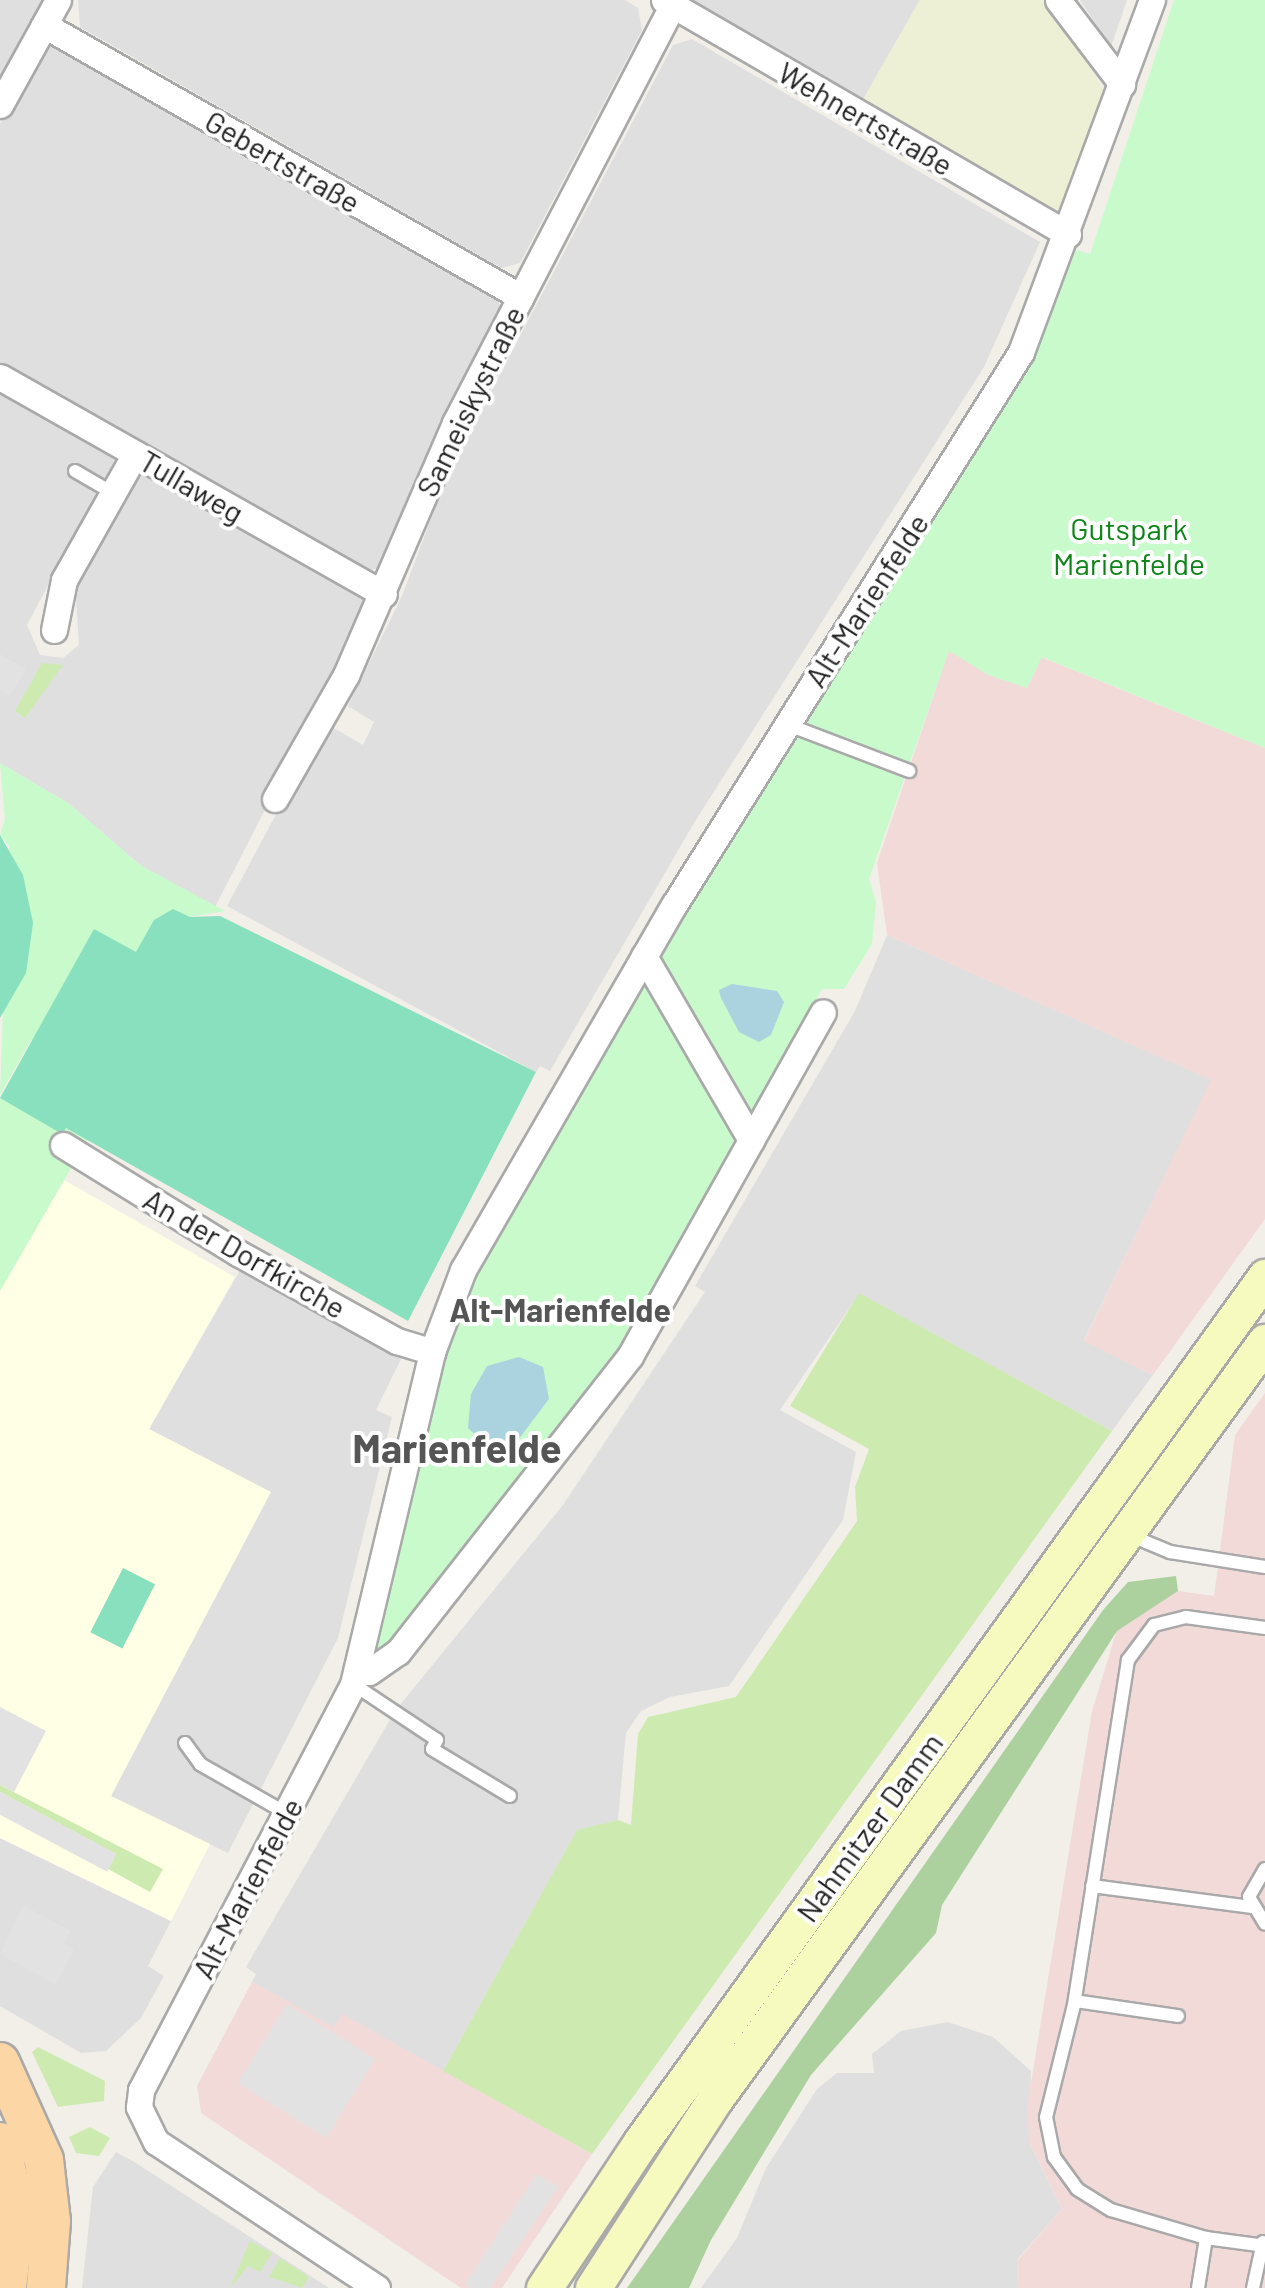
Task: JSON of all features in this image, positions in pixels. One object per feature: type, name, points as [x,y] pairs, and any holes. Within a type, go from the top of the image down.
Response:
[{"type":"main road","name":"Nahmitzer Damm","points":[[544,2288],[641,2142],[1265,1277]]},
{"type":"main road","name":"Nahmitzer Damm","points":[[592,2288],[671,2164],[1265,1342]]},
{"type":"main road","points":[[0,2062],[44,2160],[51,2221],[46,2288]]},
{"type":"main road","points":[[0,2142],[16,2211],[7,2288]]},
{"type":"street","points":[[0,104],[58,0]]},
{"type":"street","points":[[1058,0],[1122,84]]},
{"type":"street","name":"Alt-Marienfelde","points":[[377,2288],[166,2150],[144,2126],[138,2108],[143,2084],[356,1676],[432,1352],[464,1270],[644,956],[786,724],[998,392],[1068,234],[1152,0]]},
{"type":"street","name":"Wehnertstraße","points":[[668,3],[1068,234]]},
{"type":"street","name":"Sameiskystraße","points":[[276,800],[384,594],[442,450],[668,3]]},
{"type":"street","name":"Gebertstraße","points":[[44,25],[521,297]]},
{"type":"street","name":"Tullaweg","points":[[0,377],[384,594]]},
{"type":"street","points":[[54,630],[64,580],[135,454]]},
{"type":"street","points":[[644,956],[751,1140]]},
{"type":"street","points":[[356,1676],[398,1652],[630,1356],[823,1012]]},
{"type":"street","name":"An der Dorfkirche","points":[[63,1145],[238,1253],[396,1340],[432,1352]]},
{"type":"lane","points":[[75,472],[113,493]]},
{"type":"lane","points":[[786,724],[909,771]]},
{"type":"lane","points":[[1097,1511],[1127,1534],[1170,1552],[1265,1566]]},
{"type":"lane","points":[[1253,2288],[1263,2244],[1206,2238],[1111,2210],[1077,2189],[1054,2157],[1046,2117],[1075,2001],[1128,1660],[1154,1624],[1186,1616],[1265,1628]]},
{"type":"lane","points":[[356,1676],[437,1740],[432,1750],[510,1796]]},
{"type":"lane","points":[[185,1743],[200,1764],[286,1813]]},
{"type":"lane","points":[[1251,1908],[1251,1886],[1265,1868]]},
{"type":"lane","points":[[1092,1886],[1251,1908],[1265,1924]]},
{"type":"lane","points":[[1075,2001],[1178,2016]]},
{"type":"lane","points":[[641,2142],[671,2164]]},
{"type":"lane","points":[[1198,2288],[1206,2238]]},
{"type":"shaded area","points":[[0,0],[47,0],[0,84]]},
{"type":"shaded area","points":[[78,0],[625,0],[638,8],[642,30],[520,263],[501,268],[80,27]]},
{"type":"shaded area","points":[[683,0],[920,0],[861,103]]},
{"type":"shaded area","points":[[920,0],[1049,0],[1106,95],[1059,216],[861,103]]},
{"type":"shaded area","points":[[1080,0],[1127,0],[1111,47]]},
{"type":"shaded area","points":[[692,39],[1040,242],[984,367],[694,823],[550,1071],[540,1066],[536,1072],[227,906],[325,723],[363,745],[374,722],[348,706],[402,596],[449,471],[673,45]]},
{"type":"shaded area","points":[[53,44],[498,299],[501,310],[382,567],[365,572],[0,367],[0,124],[41,50]]},
{"type":"shaded area","points":[[0,387],[116,457],[27,625],[40,655],[63,658],[79,645],[75,586],[142,472],[362,599],[362,621],[215,907],[140,865],[68,803],[0,763]]},
{"type":"shaded area","points":[[949,650],[1027,688],[1041,657],[1265,748],[1265,1219],[1153,1375],[1084,1341],[1211,1080],[887,935],[877,863]]},
{"type":"shaded area","points":[[0,654],[26,669],[10,696],[0,690]]},
{"type":"shaded area","points":[[887,935],[1212,1080],[1084,1340],[1153,1375],[1112,1431],[859,1294],[780,1410],[856,1452],[843,1520],[729,1686],[670,1697],[641,1711],[626,1733],[618,1820],[577,1831],[443,2071],[342,2015],[334,2028],[252,1982],[256,1974],[246,1967],[395,1711],[563,1505],[705,1292],[695,1286],[855,1011]]},
{"type":"shaded area","points":[[64,1180],[235,1277],[149,1429],[271,1492],[111,1796],[210,1844],[171,1921],[0,1838],[0,1291]]},
{"type":"shaded area","points":[[242,1267],[404,1353],[376,1410],[392,1417],[338,1638],[228,1853],[110,1796],[270,1492],[149,1429]]},
{"type":"shaded area","points":[[1265,1393],[1265,2288],[1018,2288],[1017,2261],[1062,2209],[1029,2142],[1027,2107],[1092,1711],[1117,1630],[1178,1591],[1214,1596],[1235,1435]]},
{"type":"shaded area","points":[[0,1707],[46,1731],[14,1792],[0,1785]]},
{"type":"shaded area","points":[[0,1792],[117,1854],[107,1872],[0,1815]]},
{"type":"shaded area","points":[[0,1838],[171,1921],[148,1966],[164,1976],[141,2018],[106,2051],[81,2053],[0,2006]]},
{"type":"shaded area","points":[[23,1905],[71,1931],[64,1944],[74,1950],[56,1984],[0,1954]]},
{"type":"shaded area","points":[[252,1982],[334,2027],[342,2014],[592,2154],[502,2288],[461,2288],[201,2113],[197,2086]]},
{"type":"shaded area","points":[[287,2004],[375,2059],[326,2138],[238,2083]]},
{"type":"shaded area","points":[[948,2022],[993,2037],[1031,2071],[1029,2142],[1062,2209],[1017,2260],[1018,2288],[701,2288],[737,2238],[766,2168],[817,2089],[837,2073],[874,2073],[872,2054],[901,2031]]},
{"type":"shaded area","points":[[116,2152],[329,2288],[82,2288],[93,2187]]},
{"type":"shaded area","points":[[537,2174],[558,2187],[490,2288],[471,2288],[465,2284]]},
{"type":"green space","name":"Gutspark Marienfelde","points":[[1174,0],[1265,0],[1265,748],[1042,657],[1027,688],[988,675],[949,651],[869,879],[876,902],[872,944],[844,989],[822,989],[620,1353],[389,1645],[376,1650],[445,1343],[473,1274],[702,881],[1030,358],[1074,249],[1090,254]]},
{"type":"green space","points":[[42,663],[63,665],[25,718],[15,711]]},
{"type":"green space","points":[[0,763],[68,803],[140,865],[225,911],[189,917],[73,1063],[31,1040],[0,1095],[9,846],[0,835],[5,819]]},
{"type":"green space","points":[[0,835],[23,875],[33,923],[26,973],[0,1018]]},
{"type":"green space","points":[[173,909],[190,917],[220,916],[536,1072],[408,1321],[66,1128],[62,1134],[0,1098],[94,929],[136,952],[154,920]]},
{"type":"green space","points":[[0,1098],[62,1133],[66,1128],[88,1139],[0,1291]]},
{"type":"green space","points":[[859,1293],[1112,1431],[592,2154],[443,2071],[577,1830],[618,1820],[631,1825],[638,1734],[648,1717],[736,1697],[857,1521],[855,1487],[869,1449],[790,1406]]},
{"type":"green space","points":[[123,1568],[155,1584],[122,1648],[90,1632]]},
{"type":"green space","points":[[1176,1576],[1178,1591],[1117,1631],[942,1905],[936,1933],[811,2075],[711,2240],[689,2288],[627,2288],[1103,1610],[1128,1582]]},
{"type":"green space","points":[[0,1785],[163,1869],[150,1892],[108,1869],[116,1854],[0,1792]]},
{"type":"green space","points":[[38,2047],[105,2081],[104,2101],[58,2107],[32,2052]]},
{"type":"green space","points":[[90,2127],[110,2138],[99,2156],[76,2153],[69,2137]]},
{"type":"green space","points":[[640,2163],[650,2170],[569,2288],[594,2231]]},
{"type":"green space","points":[[250,2241],[272,2253],[260,2272],[248,2266],[230,2288]]},
{"type":"green space","points":[[280,2258],[309,2277],[302,2288],[269,2277]]},
{"type":"water","points":[[732,984],[777,991],[784,1002],[771,1035],[759,1042],[739,1032],[719,990]]},
{"type":"water","points":[[519,1357],[543,1367],[549,1399],[515,1444],[490,1449],[468,1428],[471,1394],[487,1366]]},
{"type":"district","name":"Alt-Marienfelde","points":[[560,1309]]},
{"type":"district","name":"Marienfelde","points":[[457,1447]]}]
